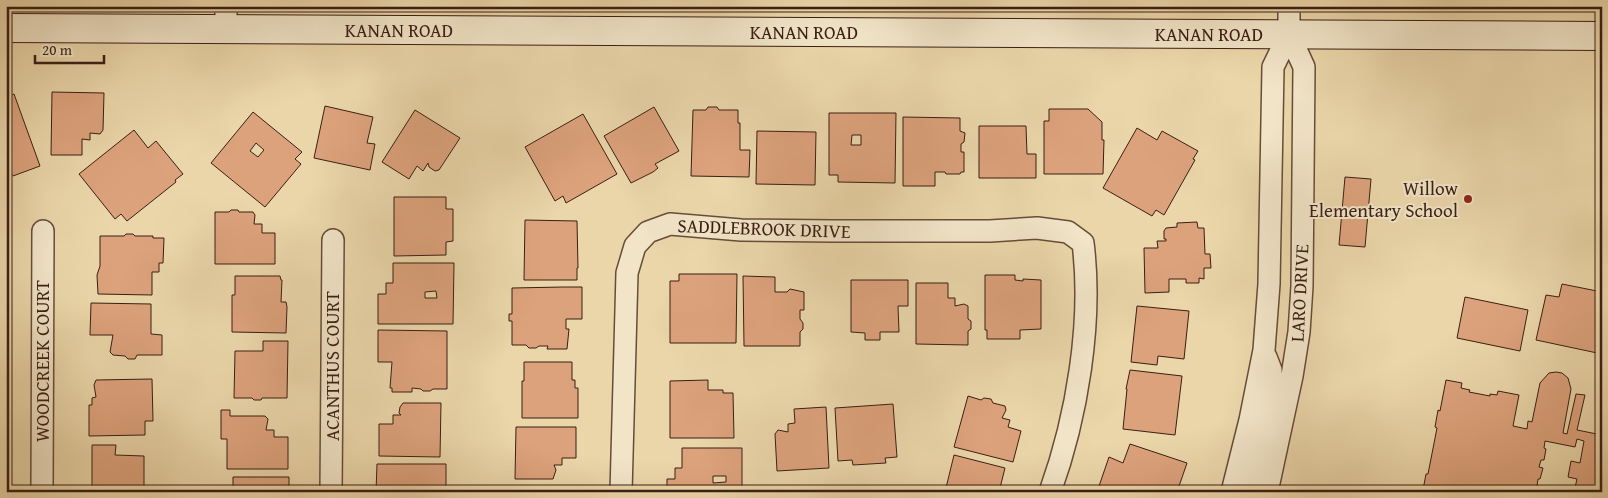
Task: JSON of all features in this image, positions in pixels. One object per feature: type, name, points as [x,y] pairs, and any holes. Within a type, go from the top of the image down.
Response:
[{"type":"main road","name":"KANAN ROAD","points":[[6,28],[226,18],[1289,34],[1602,36]]},
{"type":"street","name":"LARO DRIVE","points":[[1267,492],[1292,376],[1299,332],[1302,286],[1304,67],[1289,34],[1289,6]]},
{"type":"street","name":"LARO DRIVE","points":[[1232,492],[1250,420],[1264,350],[1269,284],[1273,67],[1289,34]]},
{"type":"street","name":"SADDLEBROOK DRIVE","points":[[621,492],[627,273],[635,246],[648,232],[670,224],[742,230],[990,231],[1037,228],[1068,232],[1083,243],[1087,272],[1085,320],[1077,391],[1062,460],[1050,492]]},
{"type":"street","name":"WOODCREEK COURT","points":[[42,492],[43,231]]},
{"type":"street","name":"ACANTHUS COURT","points":[[331,492],[333,240]]},
{"type":"street","name":"LARO DRIVE","points":[[1250,492],[1272,388],[1271,370],[1264,350]]},
{"type":"building","points":[[52,92],[104,93],[103,130],[100,134],[90,133],[90,140],[82,139],[82,155],[51,155]]},
{"type":"building","points":[[14,94],[40,166],[13,176],[9,166],[6,167],[6,97]]},
{"type":"building","points":[[325,106],[373,117],[367,143],[375,144],[370,170],[314,158]]},
{"type":"building","points":[[654,107],[679,151],[655,164],[658,168],[653,172],[631,183],[604,136]]},
{"type":"building","points":[[708,107],[717,107],[719,110],[738,110],[740,150],[750,150],[749,177],[691,176],[693,110],[706,110]]},
{"type":"building","points":[[1049,109],[1088,109],[1102,122],[1102,140],[1104,140],[1103,174],[1044,174],[1044,121],[1049,121]]},
{"type":"building","points":[[415,110],[460,138],[439,170],[435,171],[429,167],[428,163],[423,171],[417,166],[409,179],[382,162]]},
{"type":"building","points":[[253,112],[302,152],[295,159],[301,164],[265,207],[211,163]],"holes":[[[256,143],[264,150],[258,157],[250,151]]]},
{"type":"building","points":[[829,113],[896,113],[895,183],[838,182],[838,175],[829,175]],"holes":[[[852,135],[861,135],[861,145],[851,145]]]},
{"type":"building","points":[[583,114],[617,174],[566,203],[563,196],[555,201],[525,147]]},
{"type":"building","points":[[903,117],[960,118],[960,131],[965,133],[964,142],[961,144],[961,152],[964,152],[964,172],[960,174],[946,174],[945,172],[935,172],[935,186],[903,186]]},
{"type":"building","points":[[979,126],[1026,126],[1027,154],[1036,154],[1036,178],[979,178]]},
{"type":"building","points":[[1137,128],[1157,140],[1162,131],[1198,151],[1193,159],[1195,160],[1164,215],[1156,210],[1152,216],[1103,188]]},
{"type":"building","points":[[134,130],[148,148],[156,141],[183,174],[175,180],[176,182],[127,221],[121,214],[115,219],[79,174]]},
{"type":"building","points":[[757,131],[816,132],[815,185],[756,184]]},
{"type":"building","points":[[1345,177],[1371,179],[1365,247],[1339,245]]},
{"type":"building","points":[[394,197],[446,197],[446,209],[453,209],[453,241],[446,242],[446,255],[394,256]]},
{"type":"building","points":[[231,210],[253,212],[255,215],[254,224],[262,224],[262,233],[275,233],[275,264],[215,264],[215,212],[229,212]]},
{"type":"building","points":[[525,220],[577,221],[577,280],[524,280]]},
{"type":"building","points":[[1197,222],[1198,228],[1204,228],[1205,254],[1210,254],[1211,268],[1204,268],[1204,279],[1199,278],[1199,283],[1186,283],[1186,279],[1169,279],[1169,292],[1145,293],[1144,248],[1158,248],[1157,241],[1166,241],[1164,239],[1164,231],[1166,228],[1177,227],[1177,223]]},
{"type":"building","points":[[126,234],[164,238],[163,263],[159,263],[159,272],[152,272],[152,295],[98,294],[97,275],[100,266],[100,236],[124,236]]},
{"type":"building","points":[[393,263],[454,263],[453,324],[378,324],[378,294],[386,294],[386,283],[393,283]],"holes":[[[436,291],[437,298],[425,298],[425,292]]]},
{"type":"building","points":[[679,274],[737,274],[736,343],[670,343],[670,281],[679,281]]},
{"type":"building","points":[[985,275],[1015,275],[1015,280],[1041,280],[1041,329],[1020,330],[1020,339],[987,339],[987,330],[985,330]]},
{"type":"building","points":[[235,276],[280,276],[282,280],[281,302],[286,302],[287,307],[286,333],[232,332],[232,295],[235,295]]},
{"type":"building","points":[[743,276],[775,277],[775,292],[787,292],[790,289],[804,292],[804,310],[800,310],[803,329],[800,332],[800,346],[744,346]]},
{"type":"building","points":[[851,280],[908,280],[908,306],[898,306],[899,332],[880,332],[880,340],[865,340],[865,333],[851,332]]},
{"type":"building","points":[[916,283],[948,283],[948,298],[955,298],[955,306],[964,304],[968,306],[968,319],[971,321],[971,329],[968,331],[968,345],[916,344]]},
{"type":"building","points":[[1562,284],[1602,292],[1602,354],[1536,340],[1546,295],[1559,297]]},
{"type":"building","points":[[582,287],[582,319],[566,319],[566,329],[569,329],[567,349],[547,349],[548,346],[529,348],[526,345],[512,345],[512,321],[509,321],[509,314],[512,314],[512,288]]},
{"type":"building","points":[[1465,297],[1528,310],[1520,351],[1457,338]]},
{"type":"building","points":[[91,303],[151,304],[151,334],[162,335],[162,355],[137,355],[135,359],[128,359],[125,356],[113,355],[110,352],[113,335],[90,335]]},
{"type":"building","points":[[1137,306],[1189,311],[1184,359],[1158,356],[1157,365],[1131,362]]},
{"type":"building","points":[[378,330],[447,331],[447,389],[423,391],[412,388],[412,392],[392,392],[392,388],[390,388],[392,362],[378,362]]},
{"type":"building","points":[[263,341],[288,341],[287,398],[262,398],[261,400],[254,400],[252,398],[234,398],[235,351],[263,351]]},
{"type":"building","points":[[524,362],[572,362],[572,380],[575,380],[575,388],[578,388],[578,418],[522,418]]},
{"type":"building","points":[[1130,370],[1182,376],[1175,435],[1123,429],[1126,389]]},
{"type":"building","points":[[1549,373],[1562,373],[1568,378],[1571,389],[1563,433],[1567,434],[1576,394],[1585,395],[1577,430],[1602,435],[1602,492],[1574,492],[1577,479],[1568,477],[1571,461],[1580,463],[1584,441],[1577,439],[1575,447],[1545,441],[1544,460],[1541,460],[1539,467],[1543,468],[1537,486],[1566,492],[1514,492],[1514,490],[1497,487],[1496,492],[1430,492],[1423,490],[1437,428],[1435,427],[1438,410],[1440,411],[1446,380],[1462,383],[1461,388],[1470,390],[1469,392],[1490,396],[1490,394],[1497,395],[1498,391],[1519,395],[1513,426],[1527,429],[1528,421],[1532,422],[1540,383]]},
{"type":"building","points":[[152,379],[153,421],[145,421],[145,435],[89,436],[89,405],[92,405],[92,398],[96,397],[94,385],[96,380]]},
{"type":"building","points":[[708,380],[708,390],[723,390],[723,393],[733,393],[734,438],[670,438],[670,381]]},
{"type":"building","points":[[968,396],[981,400],[984,398],[991,399],[993,403],[1005,406],[1006,410],[1002,418],[1010,420],[1008,427],[1021,431],[1013,462],[954,447]]},
{"type":"building","points":[[403,403],[441,403],[440,457],[379,456],[379,424],[393,424],[393,415],[401,415],[399,413],[400,407]]},
{"type":"building","points":[[893,404],[897,457],[885,458],[886,463],[853,465],[852,460],[838,461],[835,408]]},
{"type":"building","points":[[826,407],[829,468],[777,471],[775,434],[778,430],[788,432],[788,424],[795,423],[794,409]]},
{"type":"building","points":[[221,410],[230,410],[230,416],[265,416],[268,419],[266,430],[274,430],[274,437],[288,437],[288,469],[227,469],[227,439],[221,439]]},
{"type":"building","points":[[516,427],[576,427],[576,458],[562,458],[562,465],[554,465],[556,470],[553,479],[515,479]]},
{"type":"building","points":[[1130,444],[1187,463],[1177,492],[1097,492],[1109,457],[1123,463]]},
{"type":"building","points":[[92,445],[116,445],[115,455],[144,456],[144,492],[92,492]]},
{"type":"building","points":[[682,448],[742,448],[742,492],[667,492],[667,479],[675,479],[675,468],[682,468]],"holes":[[[713,476],[726,476],[726,482],[713,483]]]},
{"type":"building","points":[[954,455],[1005,468],[999,492],[945,492]]},
{"type":"building","points":[[377,464],[446,464],[446,492],[376,492]]},
{"type":"building","points":[[233,477],[289,477],[289,492],[233,492]]},
{"type":"place","name":"Willow Elementary School","points":[[1468,199]]}]
